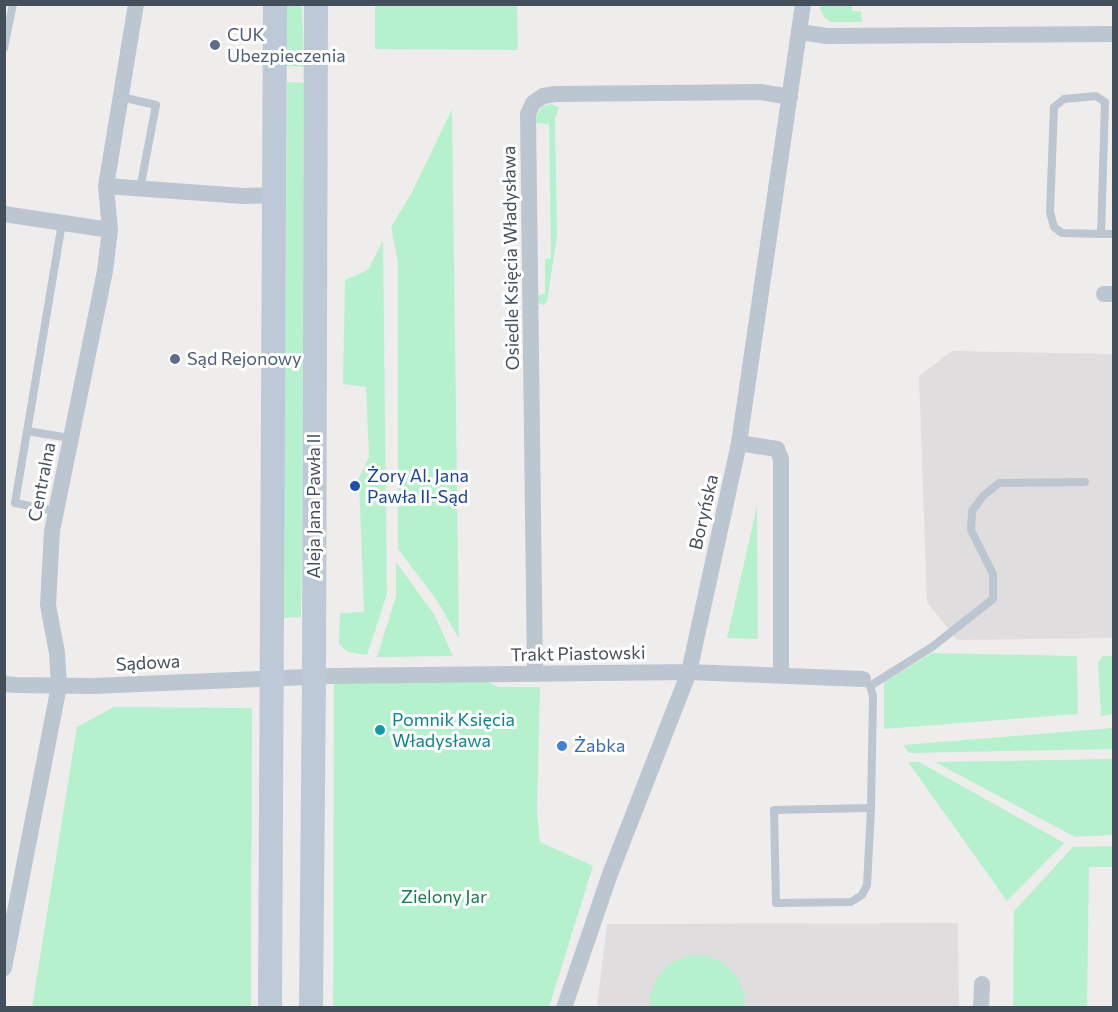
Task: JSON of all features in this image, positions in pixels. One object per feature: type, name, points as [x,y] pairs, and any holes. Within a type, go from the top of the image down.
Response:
[{"type":"street","name":"Centralna","points":[[4,968],[58,686],[57,653],[48,605],[52,531],[105,271],[110,230],[106,186],[136,4]]},
{"type":"street","name":"Aleja Jana Pawła II","points":[[274,4],[275,195],[293,678],[311,1008]]},
{"type":"street","name":"Aleja Jana Pawła II","points":[[270,1008],[293,678],[316,4]]},
{"type":"street","name":"Boryńska","points":[[564,1008],[610,874],[689,672],[739,443],[803,4]]},
{"type":"street","points":[[800,32],[827,36],[1113,34]]},
{"type":"street","name":"Osiedle Księcia Władysława","points":[[535,674],[528,114],[533,103],[543,96],[555,94],[761,92],[790,97]]},
{"type":"street","points":[[106,186],[243,196],[275,195]]},
{"type":"street","points":[[4,214],[110,230]]},
{"type":"street","points":[[739,443],[777,448],[781,459],[781,675]]},
{"type":"street","name":"Trakt Piastowski","points":[[293,678],[357,675],[689,672],[781,675],[867,682]]},
{"type":"street","name":"Sądowa","points":[[4,684],[58,686],[293,678]]},
{"type":"street","points":[[981,1008],[982,984]]},
{"type":"lane","points":[[4,48],[13,4]]},
{"type":"lane","points":[[1101,234],[1105,102],[1096,96],[1064,99],[1054,107],[1050,212],[1054,228],[1062,233],[1101,234],[1113,234]]},
{"type":"lane","points":[[121,97],[156,105],[140,189]]},
{"type":"lane","points":[[56,511],[15,503],[62,223]]},
{"type":"lane","points":[[27,431],[70,438]]},
{"type":"lane","points":[[871,808],[774,810],[776,903],[851,902],[862,895],[867,885],[871,808],[873,696],[867,682],[932,647],[993,599],[993,574],[971,530],[972,511],[983,496],[999,483],[1085,482]]},
{"type":"shaded area","points":[[952,351],[1113,354],[1113,638],[957,640],[927,602],[919,376]]},
{"type":"shaded area","points":[[958,923],[959,1007],[597,1008],[607,924]]},
{"type":"green space","points":[[821,4],[852,5],[852,11],[861,11],[862,22],[831,22],[824,17],[820,9]]},
{"type":"green space","points":[[286,5],[302,5],[304,67],[286,66]]},
{"type":"green space","points":[[375,5],[517,5],[518,50],[375,49]]},
{"type":"green space","points":[[287,82],[304,83],[302,546],[301,617],[283,618]]},
{"type":"green space","points":[[551,104],[559,107],[555,119],[557,235],[547,302],[543,305],[537,302],[538,295],[545,294],[545,259],[551,258],[549,124],[536,123],[535,117],[542,107]]},
{"type":"green space","points":[[452,109],[459,639],[438,602],[398,549],[398,263],[391,227],[411,194]]},
{"type":"green space","points":[[383,240],[387,594],[367,655],[348,652],[339,644],[340,613],[364,612],[359,478],[369,457],[366,387],[343,384],[345,280],[368,270]]},
{"type":"green space","points":[[757,506],[758,639],[727,638]]},
{"type":"green space","points":[[396,562],[434,614],[453,656],[377,657],[396,596]]},
{"type":"green space","points":[[932,653],[1077,656],[1078,714],[884,729],[884,682]]},
{"type":"green space","points":[[1103,656],[1113,656],[1114,714],[1101,716],[1098,663]]},
{"type":"green space","name":"Zielony Jar","points":[[477,677],[499,687],[540,687],[537,813],[540,842],[593,866],[549,1007],[333,1008],[334,678]]},
{"type":"green space","points":[[114,707],[252,708],[251,1007],[32,1007],[77,727]]},
{"type":"green space","points":[[1113,728],[1113,749],[909,753],[903,745]]},
{"type":"green space","points":[[1113,759],[1113,835],[1075,837],[935,762]]},
{"type":"green space","points":[[908,762],[919,762],[1064,843],[1007,901]]},
{"type":"green space","points":[[1113,846],[1113,867],[1089,867],[1087,1007],[1013,1007],[1014,911],[1073,847]]},
{"type":"green space","points":[[689,956],[708,956],[724,963],[736,975],[744,992],[744,1007],[650,1007],[650,995],[663,970],[673,962]]},
{"type":"place","name":"CUK Ubezpieczenia","points":[[215,45]]},
{"type":"place","name":"Sąd Rejonowy","points":[[175,359]]},
{"type":"place","name":"Żory Al. Jana Pawła II-Sąd","points":[[355,486]]},
{"type":"place","name":"Pomnik Księcia Władysława","points":[[380,730]]},
{"type":"place","name":"Żabka","points":[[562,746]]}]
